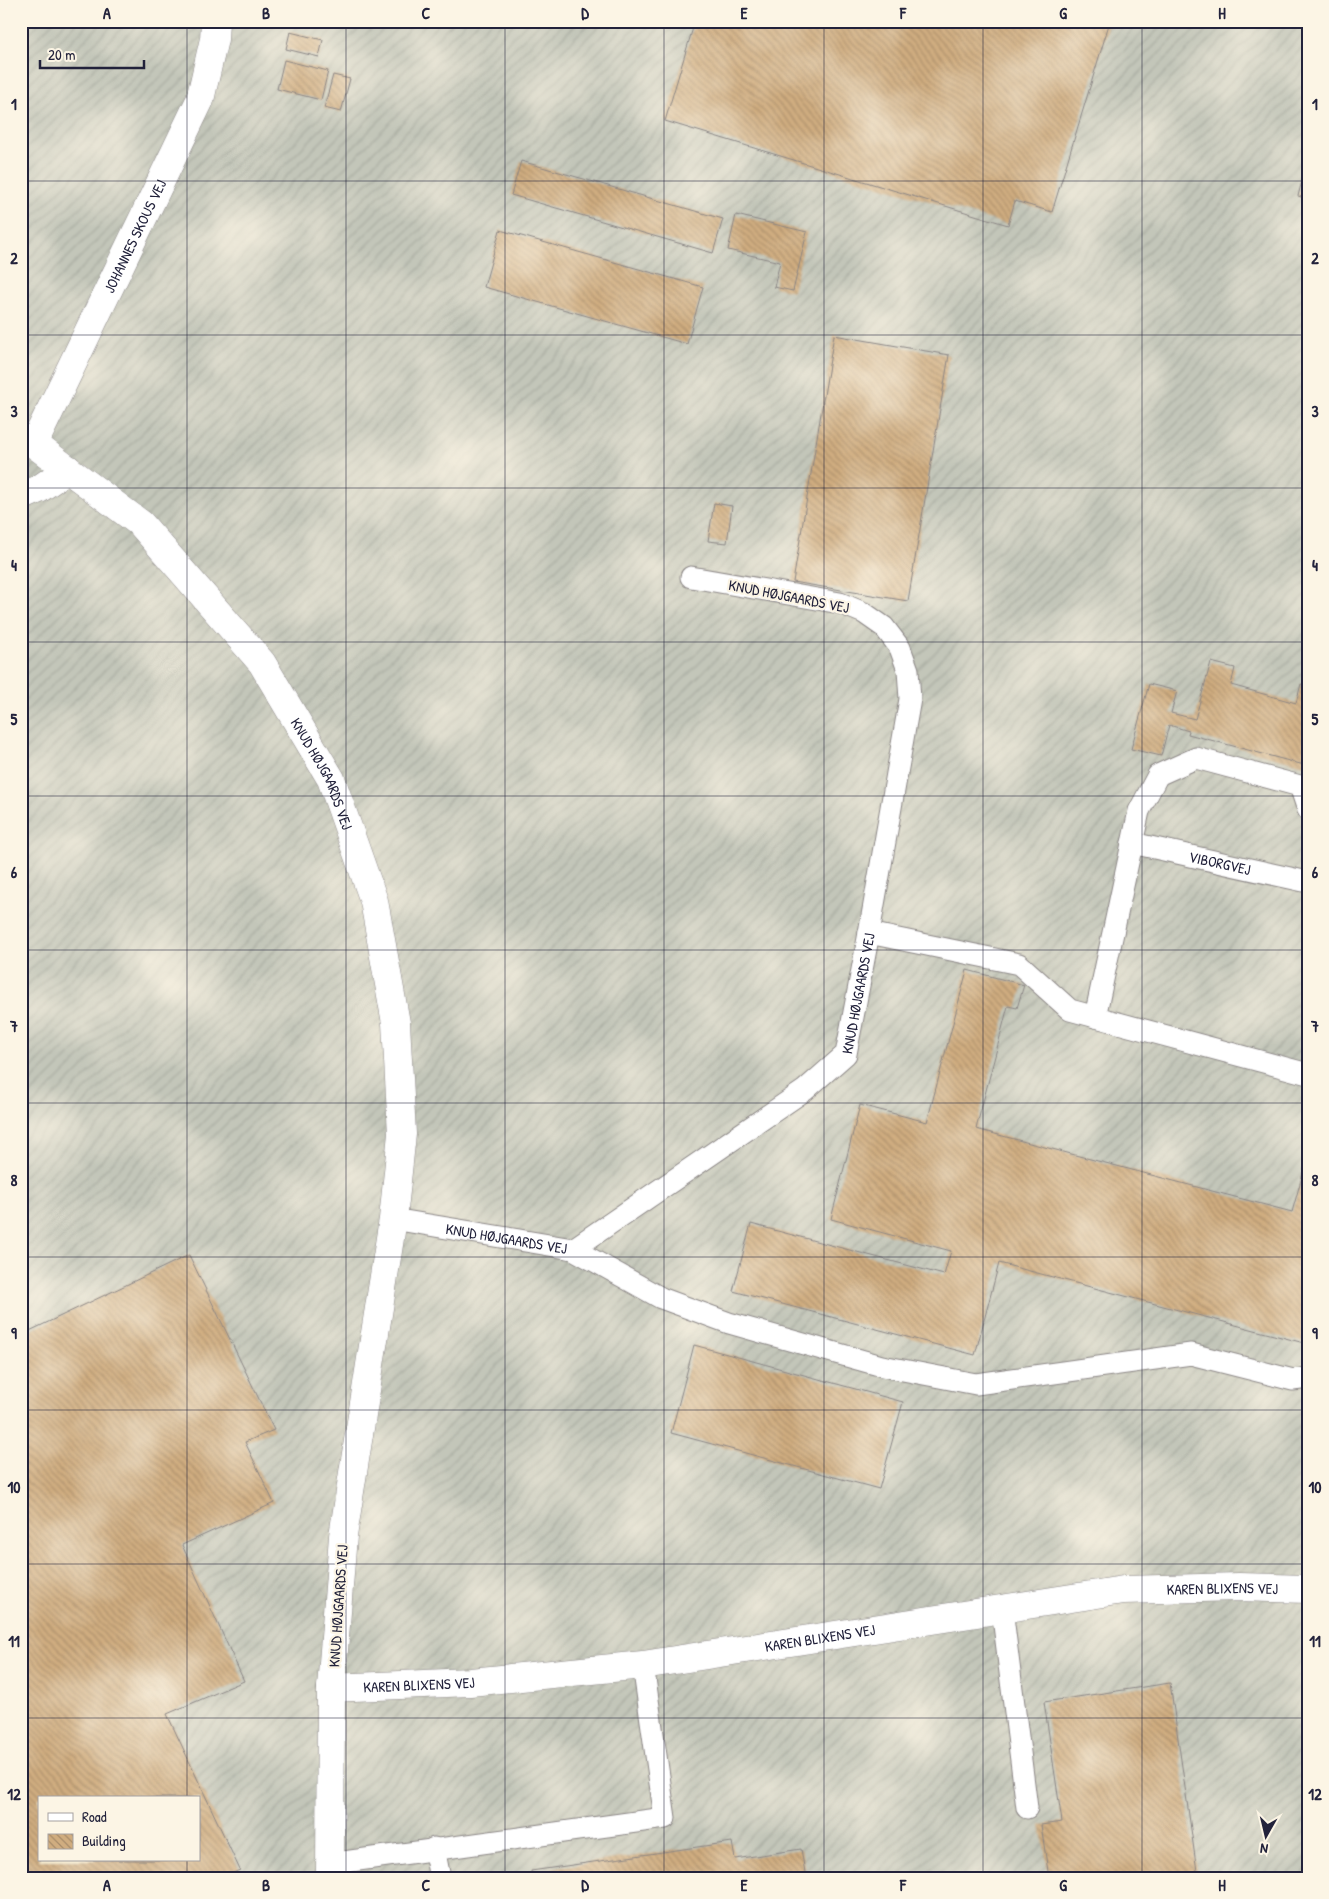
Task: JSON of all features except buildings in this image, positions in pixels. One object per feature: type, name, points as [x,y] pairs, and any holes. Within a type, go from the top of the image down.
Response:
[{"type":"street","name":"JOHANNES SKOUS VEJ","points":[[28,440],[200,100],[214,39],[215,21]]},
{"type":"street","name":"KNUD HØJGAARDS VEJ","points":[[28,440],[141,524],[262,663],[330,779],[374,901],[396,1023],[402,1134],[392,1219],[343,1536],[331,1688],[329,1871]]},
{"type":"street","points":[[21,498],[39,489],[68,469]]},
{"type":"street","name":"KAREN BLIXENS VEJ","points":[[331,1688],[470,1682],[643,1665],[1123,1590],[1239,1587],[1308,1589]]},
{"type":"lane","name":"KNUD HØJGAARDS VEJ","points":[[392,1219],[573,1249],[805,1090],[846,1054],[910,699],[908,670],[900,648],[884,627],[864,612],[840,603],[691,577]]},
{"type":"lane","points":[[1095,1017],[1139,811],[1158,775],[1196,758],[1300,786],[1308,810]]},
{"type":"lane","name":"VIBORGVEJ","points":[[1132,843],[1308,882]]},
{"type":"lane","points":[[869,934],[1019,964],[1070,1010],[1308,1074]]},
{"type":"lane","points":[[573,1249],[661,1298],[729,1324],[882,1366],[976,1384],[1191,1354],[1293,1380],[1308,1378]]},
{"type":"lane","points":[[1002,1609],[1027,1808]]},
{"type":"lane","points":[[329,1871],[434,1848],[665,1818],[643,1665]]},
{"type":"lane","points":[[434,1848],[440,1878]]},
{"type":"shaded area","points":[[21,21],[1308,21],[1308,1878],[21,1878]]}]
